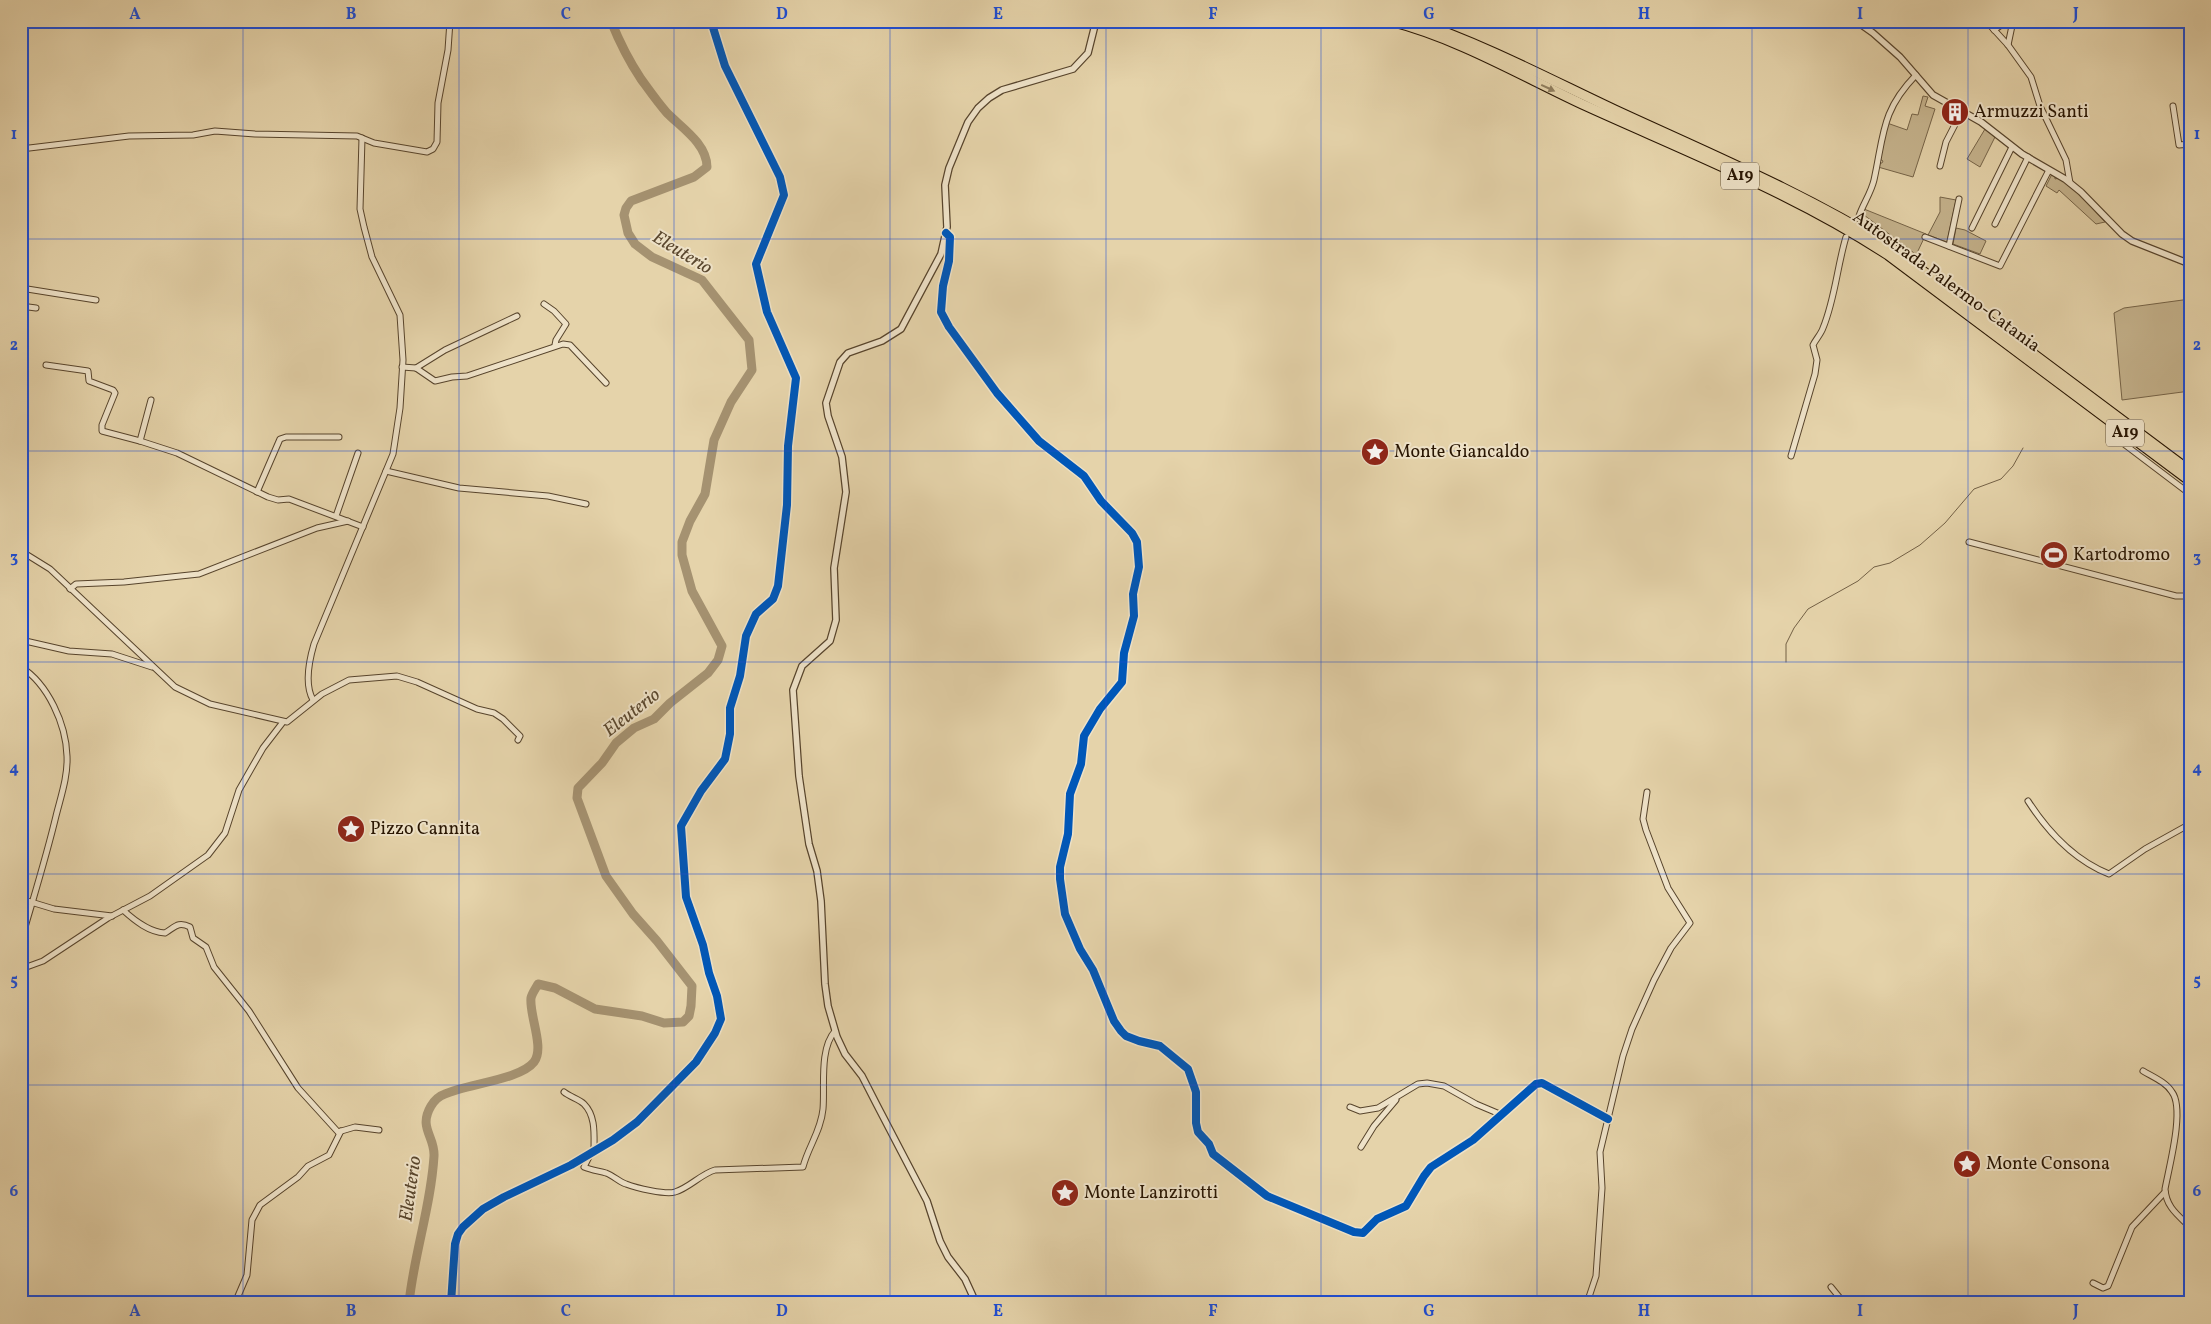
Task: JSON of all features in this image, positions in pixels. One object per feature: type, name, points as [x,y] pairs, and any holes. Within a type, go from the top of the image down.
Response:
[{"type":"highway","name":"Autostrada Palermo-Catania","points":[[1390,21],[1463,48],[1755,183],[1846,228],[1888,256],[2190,481]]},
{"type":"highway","name":"Autostrada Palermo-Catania","points":[[1414,21],[1500,56],[1767,180],[1848,221],[1892,248],[2190,471]]},
{"type":"street","points":[[21,149],[129,136],[193,135],[214,131],[256,134],[357,136],[374,143],[427,152],[433,149],[436,142],[438,103],[448,50],[450,21]]},
{"type":"street","points":[[451,1303],[455,1244],[462,1227],[483,1209],[572,1165],[592,1151],[613,1140],[649,1111],[696,1062],[715,1034],[721,1018],[703,945],[686,897],[681,826],[701,792],[725,759],[730,734],[730,708],[740,676],[746,636],[756,614],[773,599],[778,586],[787,505],[788,446],[796,378],[768,312],[756,264],[784,195],[780,177],[725,66],[712,21]]},
{"type":"street","points":[[976,1303],[965,1279],[948,1257],[935,1230],[927,1201],[862,1076],[845,1054],[836,1031],[825,984],[821,900],[817,871],[809,844],[801,795],[793,690],[802,666],[830,641],[836,620],[834,568],[846,492],[842,457],[828,416],[826,403],[840,362],[848,353],[882,341],[901,329],[941,254],[946,233],[945,185],[949,168],[968,122],[978,108],[1002,90],[1073,69],[1088,53],[1096,21]]},
{"type":"street","points":[[1856,21],[1900,57],[1933,95],[1981,122],[2028,158],[2070,183],[2122,234],[2132,241],[2190,264]]},
{"type":"street","points":[[1986,21],[2008,45],[2031,77],[2040,106],[2066,160],[2070,183]]},
{"type":"street","points":[[1994,30],[2005,22],[2012,24],[2008,45]]},
{"type":"street","points":[[1859,216],[1873,183],[1881,136],[1887,116],[1897,96],[1916,75]]},
{"type":"street","points":[[2173,106],[2179,145],[2190,144]]},
{"type":"street","points":[[1940,166],[1946,142],[1962,111]]},
{"type":"street","points":[[314,700],[309,691],[308,684],[310,658],[393,454],[402,367],[400,315],[372,257],[360,209],[362,138]]},
{"type":"street","points":[[1972,228],[2012,146]]},
{"type":"street","points":[[1995,224],[2028,158]]},
{"type":"street","points":[[1925,237],[2000,266],[2049,170]]},
{"type":"street","points":[[1949,246],[1959,199]]},
{"type":"street","points":[[2188,201],[2190,222]]},
{"type":"street","points":[[946,233],[950,237],[950,248],[943,286],[941,312],[949,327],[997,393],[1039,441],[1084,476],[1101,501],[1132,533],[1137,542],[1139,566],[1133,594],[1134,616],[1124,653],[1122,682],[1100,709],[1084,736],[1081,764],[1070,794],[1068,834],[1060,867],[1065,914],[1121,1032],[1139,1041],[1160,1046],[1188,1069],[1196,1092],[1196,1123],[1198,1132],[1209,1144],[1213,1154],[1267,1196],[1354,1232],[1363,1233],[1377,1219],[1406,1206],[1431,1168],[1473,1140],[1536,1084],[1542,1082],[1608,1118]]},
{"type":"street","points":[[1791,456],[1815,374],[1816,360],[1813,345],[1823,330],[1828,314],[1838,278],[1846,237]]},
{"type":"street","points":[[21,288],[96,300]]},
{"type":"street","points":[[544,304],[554,311],[566,324],[555,345]]},
{"type":"street","points":[[21,306],[36,308]]},
{"type":"street","points":[[416,368],[445,350],[517,316]]},
{"type":"street","points":[[402,367],[416,368],[435,381],[440,381],[452,376],[467,376],[555,345],[570,345],[606,383]]},
{"type":"street","points":[[46,365],[85,370],[88,372],[89,380],[113,390],[115,393],[102,425],[102,431],[177,453],[257,492],[278,500],[289,498],[363,527]]},
{"type":"street","points":[[140,441],[151,400]]},
{"type":"street","points":[[257,492],[280,439],[286,437],[339,437]]},
{"type":"street","points":[[2120,441],[2190,494]]},
{"type":"street","points":[[336,516],[358,453]]},
{"type":"street","points":[[386,471],[460,488],[548,496],[586,504]]},
{"type":"street","points":[[70,589],[76,584],[132,581],[199,574],[317,528],[348,521]]},
{"type":"street","points":[[1969,542],[2176,596],[2190,596]]},
{"type":"street","points":[[21,551],[50,569],[175,687],[198,699],[228,709],[287,722],[314,700],[349,680],[404,677],[477,709],[494,713],[520,736],[518,740]]},
{"type":"street","points":[[21,640],[69,651],[112,654],[154,667]]},
{"type":"street","points":[[21,667],[31,673],[44,689],[61,724],[67,756],[65,780],[21,941]]},
{"type":"street","points":[[21,969],[43,961],[112,916],[150,896],[208,855],[225,832],[239,790],[263,748],[283,722]]},
{"type":"street","points":[[1613,1303],[1587,1300],[1596,1276],[1602,1188],[1600,1152],[1623,1056],[1643,1003],[1671,948],[1690,923],[1668,888],[1646,830],[1643,819],[1647,792]]},
{"type":"street","points":[[2028,801],[2040,820],[2074,855],[2109,874],[2145,850],[2190,824]]},
{"type":"street","points":[[21,899],[54,909],[112,916]]},
{"type":"street","points":[[123,910],[150,929],[160,933],[165,933],[182,923],[190,927],[193,938],[206,946],[214,967],[250,1011],[298,1088],[338,1132],[355,1126],[379,1130]]},
{"type":"street","points":[[564,1092],[584,1104],[594,1123],[592,1151],[584,1167],[606,1173],[625,1184],[670,1193],[678,1191],[684,1186],[701,1179],[706,1173],[715,1170],[803,1167],[807,1150],[820,1126],[823,1109],[824,1063],[831,1036],[836,1031]]},
{"type":"street","points":[[2143,1071],[2171,1090],[2177,1103],[2177,1116],[2165,1192],[2166,1200],[2170,1207],[2190,1227]]},
{"type":"street","points":[[1350,1107],[1367,1112],[1378,1108],[1418,1084],[1427,1083],[1444,1086],[1476,1104],[1502,1115]]},
{"type":"street","points":[[1361,1147],[1374,1126],[1398,1097]]},
{"type":"street","points":[[235,1303],[247,1275],[252,1220],[260,1205],[298,1177],[308,1166],[329,1155],[341,1131]]},
{"type":"street","points":[[2093,1283],[2103,1288],[2108,1286],[2132,1227],[2165,1192]]},
{"type":"street","points":[[1830,1287],[1844,1303]]},
{"type":"shaded area","points":[[1923,96],[1928,97],[1925,106],[1935,109],[1913,177],[1878,167],[1879,163],[1883,161],[1880,159],[1887,123],[1907,130],[1912,114],[1918,115]]},
{"type":"shaded area","points":[[1985,129],[1995,137],[1980,167],[1967,159]]},
{"type":"shaded area","points":[[2052,174],[2055,175],[2055,179],[2059,178],[2074,188],[2105,222],[2096,224],[2059,190],[2057,193],[2046,186]]},
{"type":"shaded area","points":[[1940,197],[1956,200],[1947,242],[1928,235],[1940,212]]},
{"type":"shaded area","points":[[1864,209],[1926,234],[1917,253],[1918,256],[1864,215],[1861,216]]},
{"type":"shaded area","points":[[1956,228],[1965,230],[1986,241],[1980,254],[1953,244]]},
{"type":"shaded area","points":[[2190,299],[2190,391],[2122,400],[2114,313],[2124,308]]},
{"type":"waterway","name":"Eleuterio","points":[[409,1303],[426,1212],[434,1156],[434,1149],[426,1126],[427,1114],[434,1102],[443,1095],[454,1090],[517,1073],[534,1062],[538,1048],[531,998],[538,984],[555,988],[595,1009],[642,1016],[664,1023],[683,1022],[689,1016],[691,1006],[692,986],[633,914],[606,876],[577,798],[578,788],[602,763],[616,743],[634,728],[654,719],[670,703],[708,673],[718,660],[722,646],[692,591],[682,555],[682,542],[690,521],[705,494],[714,440],[731,402],[752,370],[749,340],[702,280],[652,257],[635,244],[628,233],[624,215],[631,201],[694,177],[707,167],[703,151],[693,137],[667,113],[641,79],[624,51],[611,21]]},
{"type":"waterway","points":[[1786,662],[1786,644],[1794,628],[1808,609],[1858,581],[1874,567],[1890,563],[1920,545],[1945,523],[1974,489],[2001,479],[2013,466],[2023,448]]},
{"type":"cycle path","points":[[451,1303],[455,1244],[458,1234],[463,1227],[483,1209],[571,1165],[613,1140],[637,1122],[696,1062],[715,1033],[721,1019],[717,996],[709,973],[703,945],[686,897],[681,826],[701,791],[725,759],[730,734],[730,708],[740,676],[746,636],[756,614],[773,599],[778,586],[787,505],[788,446],[796,378],[767,312],[756,264],[784,195],[780,177],[725,66],[711,21]]},
{"type":"cycle path","points":[[946,233],[950,237],[949,261],[943,286],[941,312],[949,327],[997,393],[1039,441],[1084,476],[1101,501],[1132,533],[1137,542],[1139,567],[1133,594],[1134,616],[1124,653],[1122,682],[1100,709],[1084,736],[1081,764],[1070,794],[1068,834],[1060,867],[1065,914],[1080,949],[1093,970],[1114,1021],[1121,1031],[1126,1036],[1160,1046],[1188,1069],[1196,1092],[1196,1123],[1198,1132],[1209,1144],[1213,1154],[1267,1196],[1354,1232],[1363,1233],[1377,1219],[1406,1206],[1431,1167],[1473,1140],[1536,1084],[1542,1083],[1608,1119]]},
{"type":"place","name":"Armuzzi Santi","points":[[1955,112]]},
{"type":"place","name":"Monte Giancaldo","points":[[1375,452]]},
{"type":"place","name":"Kartodromo","points":[[2054,555]]},
{"type":"place","name":"Pizzo Cannita","points":[[351,829]]},
{"type":"place","name":"Monte Consona","points":[[1967,1164]]},
{"type":"place","name":"Monte Lanzirotti","points":[[1065,1193]]}]
